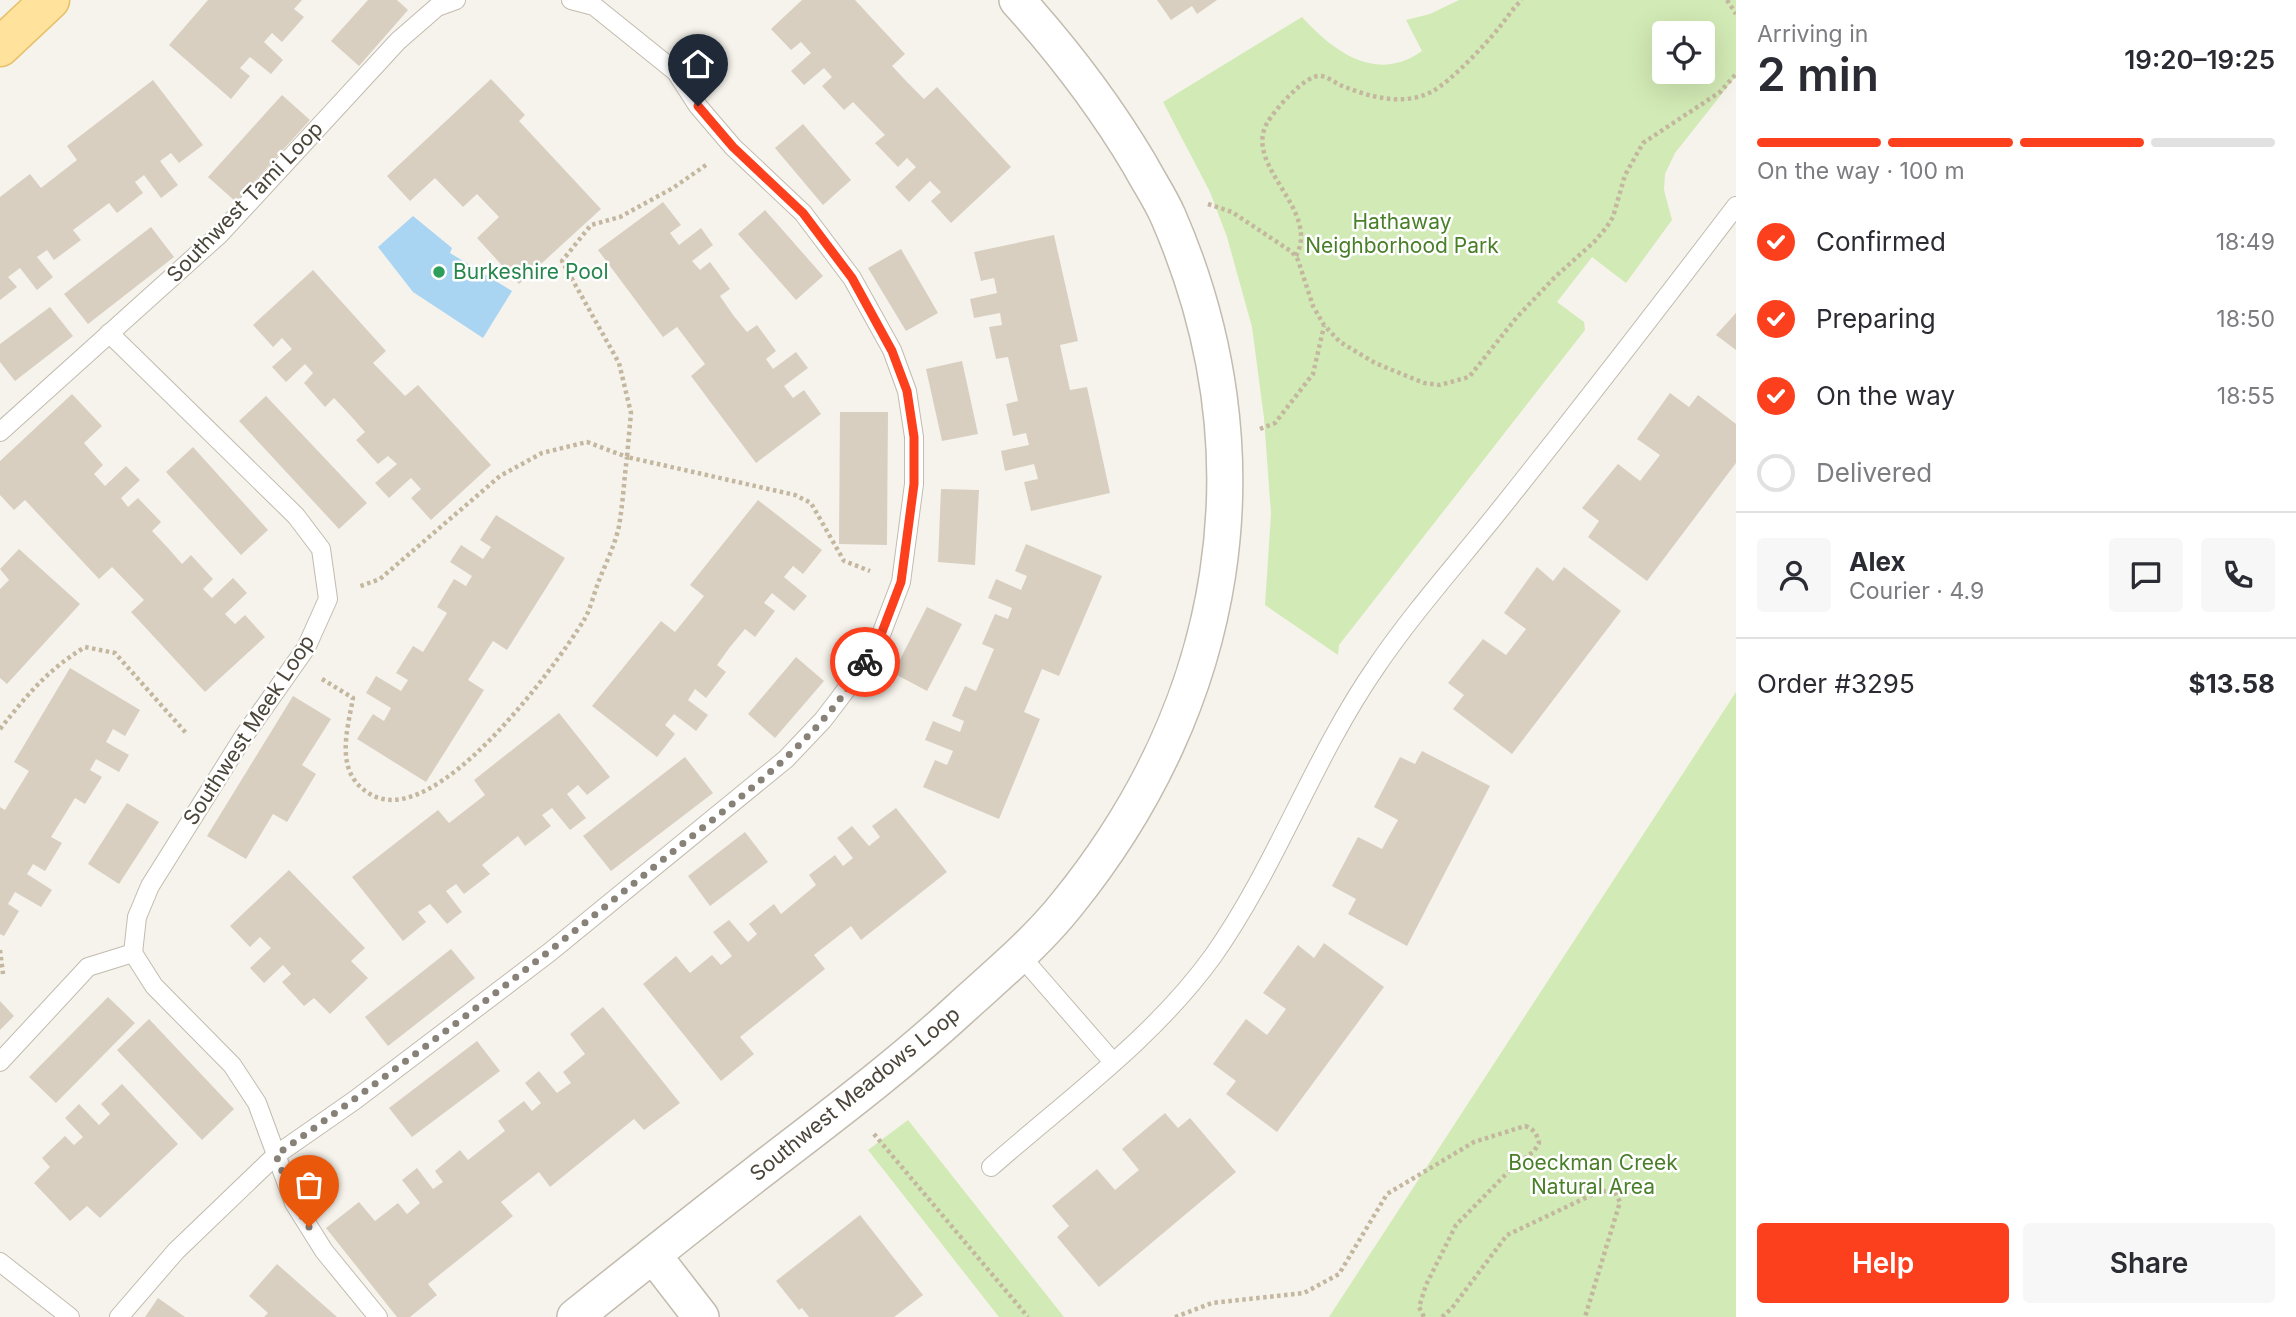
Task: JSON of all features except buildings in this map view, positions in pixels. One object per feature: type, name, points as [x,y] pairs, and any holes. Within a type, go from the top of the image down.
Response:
[{"type":"main road","points":[[0,47],[50,0]]},
{"type":"street","name":"Southwest Meadows Loop","points":[[575,1317],[916,1049],[1019,954],[1067,904],[1128,819],[1154,773],[1176,724],[1208,626],[1223,529],[1224,444],[1212,349],[1202,306],[1167,214],[1116,124],[1048,34],[1017,0]]},
{"type":"street","points":[[653,1255],[701,1317]]},
{"type":"lane","name":"Southwest Tami Loop","points":[[0,432],[220,234],[398,41],[437,8],[456,0]]},
{"type":"lane","points":[[119,1317],[176,1251],[276,1155],[355,1100],[550,952],[786,759],[823,720],[855,678],[882,632],[901,582],[914,484],[914,437],[907,391],[892,351],[852,278],[803,213],[733,147],[698,106],[676,72],[594,6],[571,0]]},
{"type":"lane","points":[[991,1167],[1114,1062],[1173,1007],[1214,954],[1268,866],[1345,713],[1378,663],[1736,206]]},
{"type":"lane","points":[[109,334],[296,516],[321,549],[328,599]]},
{"type":"lane","name":"Southwest Meek Loop","points":[[133,953],[137,917],[150,886],[244,736],[306,648],[328,599]]},
{"type":"lane","points":[[0,1062],[88,967],[133,953],[154,986],[232,1065],[257,1103],[294,1203],[324,1251],[378,1317]]},
{"type":"lane","points":[[1019,954],[1114,1062]]},
{"type":"lane","points":[[0,1262],[70,1317]]},
{"type":"path","points":[[1296,256],[1301,246],[1297,218],[1262,150],[1262,134],[1268,121],[1287,99],[1309,78],[1320,75],[1377,98],[1406,98],[1433,91],[1497,31],[1522,0]]},
{"type":"path","points":[[1727,0],[1736,13]]},
{"type":"path","points":[[1167,214],[1203,202],[1232,212],[1296,256],[1313,306],[1324,325],[1340,342],[1362,356],[1424,383],[1440,385],[1469,377],[1517,317],[1606,228],[1613,217],[1625,175],[1643,143],[1720,92],[1736,74]]},
{"type":"path","points":[[296,662],[353,698],[344,751],[351,777],[360,789],[376,798],[403,800],[426,792],[474,757],[531,695],[585,618],[619,528],[631,413],[619,363],[562,261],[591,225],[620,217],[662,194],[733,147]]},
{"type":"path","points":[[1224,444],[1275,423],[1313,374],[1324,325]]},
{"type":"path","points":[[328,599],[380,579],[500,476],[542,453],[587,442],[627,457],[795,495],[811,503],[844,561],[901,582]]},
{"type":"path","points":[[0,729],[32,688],[59,663],[85,647],[115,653],[186,733]]},
{"type":"path","points":[[0,950],[3,974]]},
{"type":"path","points":[[848,1104],[1028,1317]]},
{"type":"path","points":[[1175,1317],[1212,1303],[1304,1293],[1339,1274],[1387,1194],[1474,1142],[1525,1126],[1531,1128],[1538,1136],[1539,1143],[1534,1151],[1509,1171],[1456,1226],[1426,1285],[1419,1307],[1424,1317]]},
{"type":"path","points":[[1442,1317],[1452,1308],[1507,1235],[1598,1192],[1614,1190],[1620,1202],[1585,1317]]},
{"type":"green space","name":"Hathaway Neighborhood Park","points":[[1459,0],[1736,0],[1736,76],[1675,153],[1665,174],[1664,190],[1672,220],[1626,283],[1592,257],[1557,302],[1584,322],[1585,330],[1339,645],[1338,655],[1265,605],[1271,514],[1264,418],[1252,327],[1227,237],[1210,192],[1163,102],[1302,17],[1327,41],[1356,59],[1372,64],[1405,60],[1422,51],[1406,20],[1430,14]]},
{"type":"green space","name":"Boeckman Creek Natural Area","points":[[1736,692],[1736,1317],[1329,1317]]},
{"type":"green space","points":[[908,1120],[1064,1317],[999,1317],[868,1150]]},
{"type":"water","name":"Burkeshire Pool","points":[[413,216],[452,248],[450,253],[512,291],[483,338],[413,292],[378,247]]},
{"type":"way so far","points":[[309,1227],[294,1203],[276,1155],[355,1100],[550,952],[786,759],[823,720],[865,662]]},
{"type":"place","name":"Burkeshire Pool","points":[[439,272]]},
{"type":"route","points":[[698,106],[733,147],[803,213],[852,278],[892,351],[907,391],[914,437],[914,484],[901,582],[882,632],[865,662]]}]
